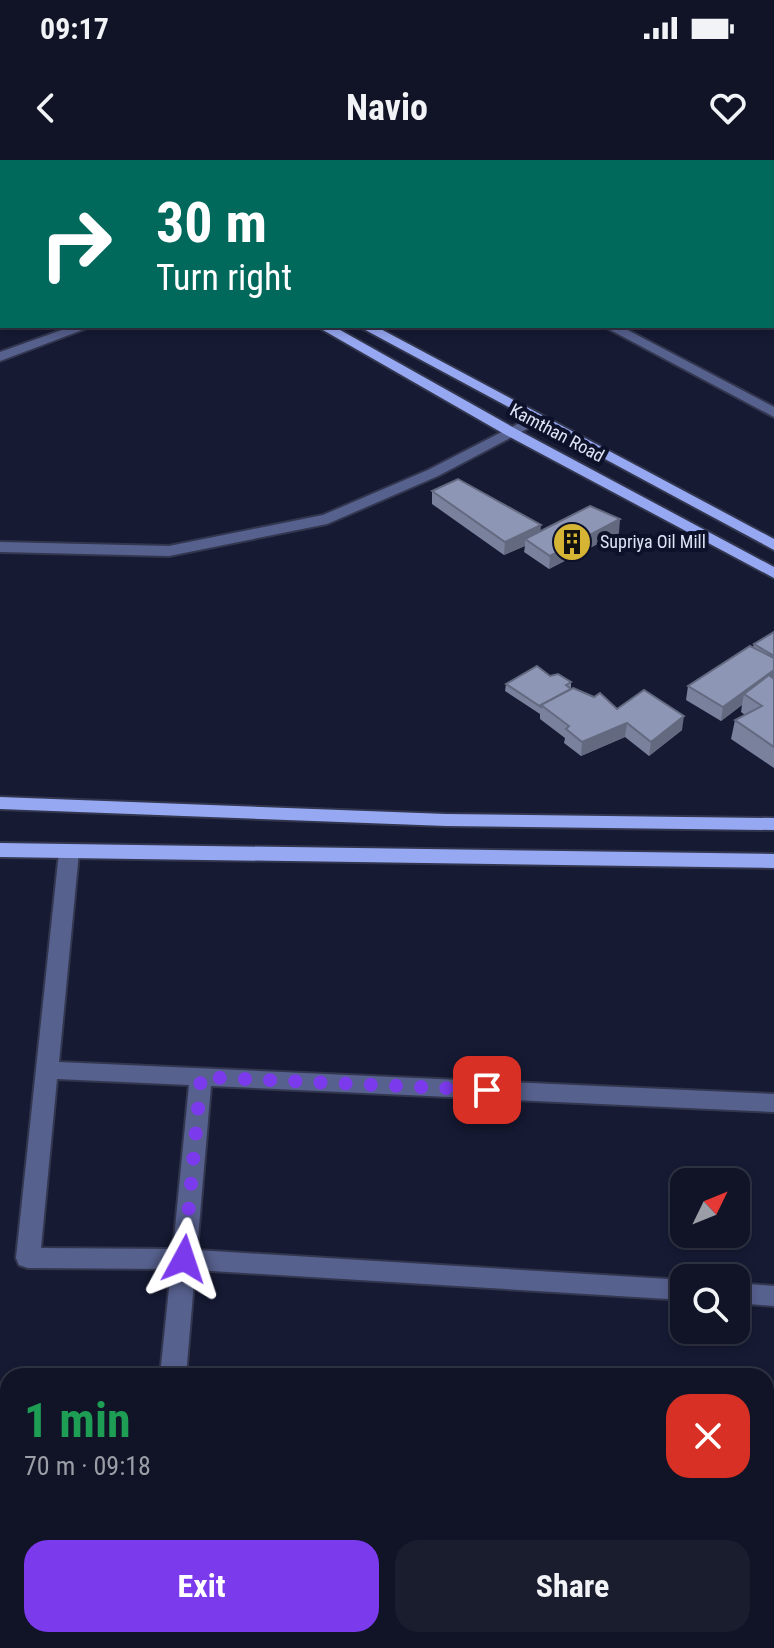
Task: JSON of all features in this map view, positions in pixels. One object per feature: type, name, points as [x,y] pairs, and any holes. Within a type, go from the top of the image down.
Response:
[{"type":"main road","name":"Kamthan Road","points":[[327,328],[511,432],[774,573]]},
{"type":"main road","name":"Kamthan Road","points":[[369,328],[774,545]]},
{"type":"main road","points":[[0,803],[446,820],[774,824]]},
{"type":"main road","points":[[0,850],[774,861]]},
{"type":"street","points":[[1,356],[80,328]]},
{"type":"street","points":[[614,328],[774,413]]},
{"type":"street","points":[[0,547],[169,551],[327,519],[433,473],[535,419]]},
{"type":"street","points":[[69,852],[28,1258],[184,1259],[670,1289]]},
{"type":"street","points":[[46,1070],[774,1103]]},
{"type":"street","points":[[174,1368],[201,1077]]},
{"type":"street","points":[[750,1294],[774,1296]]},
{"type":"building","points":[[458,479],[541,525],[505,542],[432,491]]},
{"type":"building","points":[[590,506],[620,519],[550,556],[525,539]]},
{"type":"building","points":[[774,632],[774,656],[754,644]]},
{"type":"building","points":[[750,646],[774,658],[774,670],[723,707],[688,686]]},
{"type":"building","points":[[537,666],[550,676],[558,674],[571,682],[566,685],[571,689],[541,707],[506,684]]},
{"type":"building","points":[[769,675],[774,679],[774,747],[735,720],[762,706],[744,694]]},
{"type":"building","points":[[573,688],[594,697],[600,693],[617,709],[644,690],[684,716],[651,742],[627,723],[582,742],[566,729],[569,726],[541,705]]},
{"type":"place","name":"Supriya Oil Mill","points":[[572,542]]},
{"type":"route","points":[[184,1259],[201,1077],[487,1090]]}]
